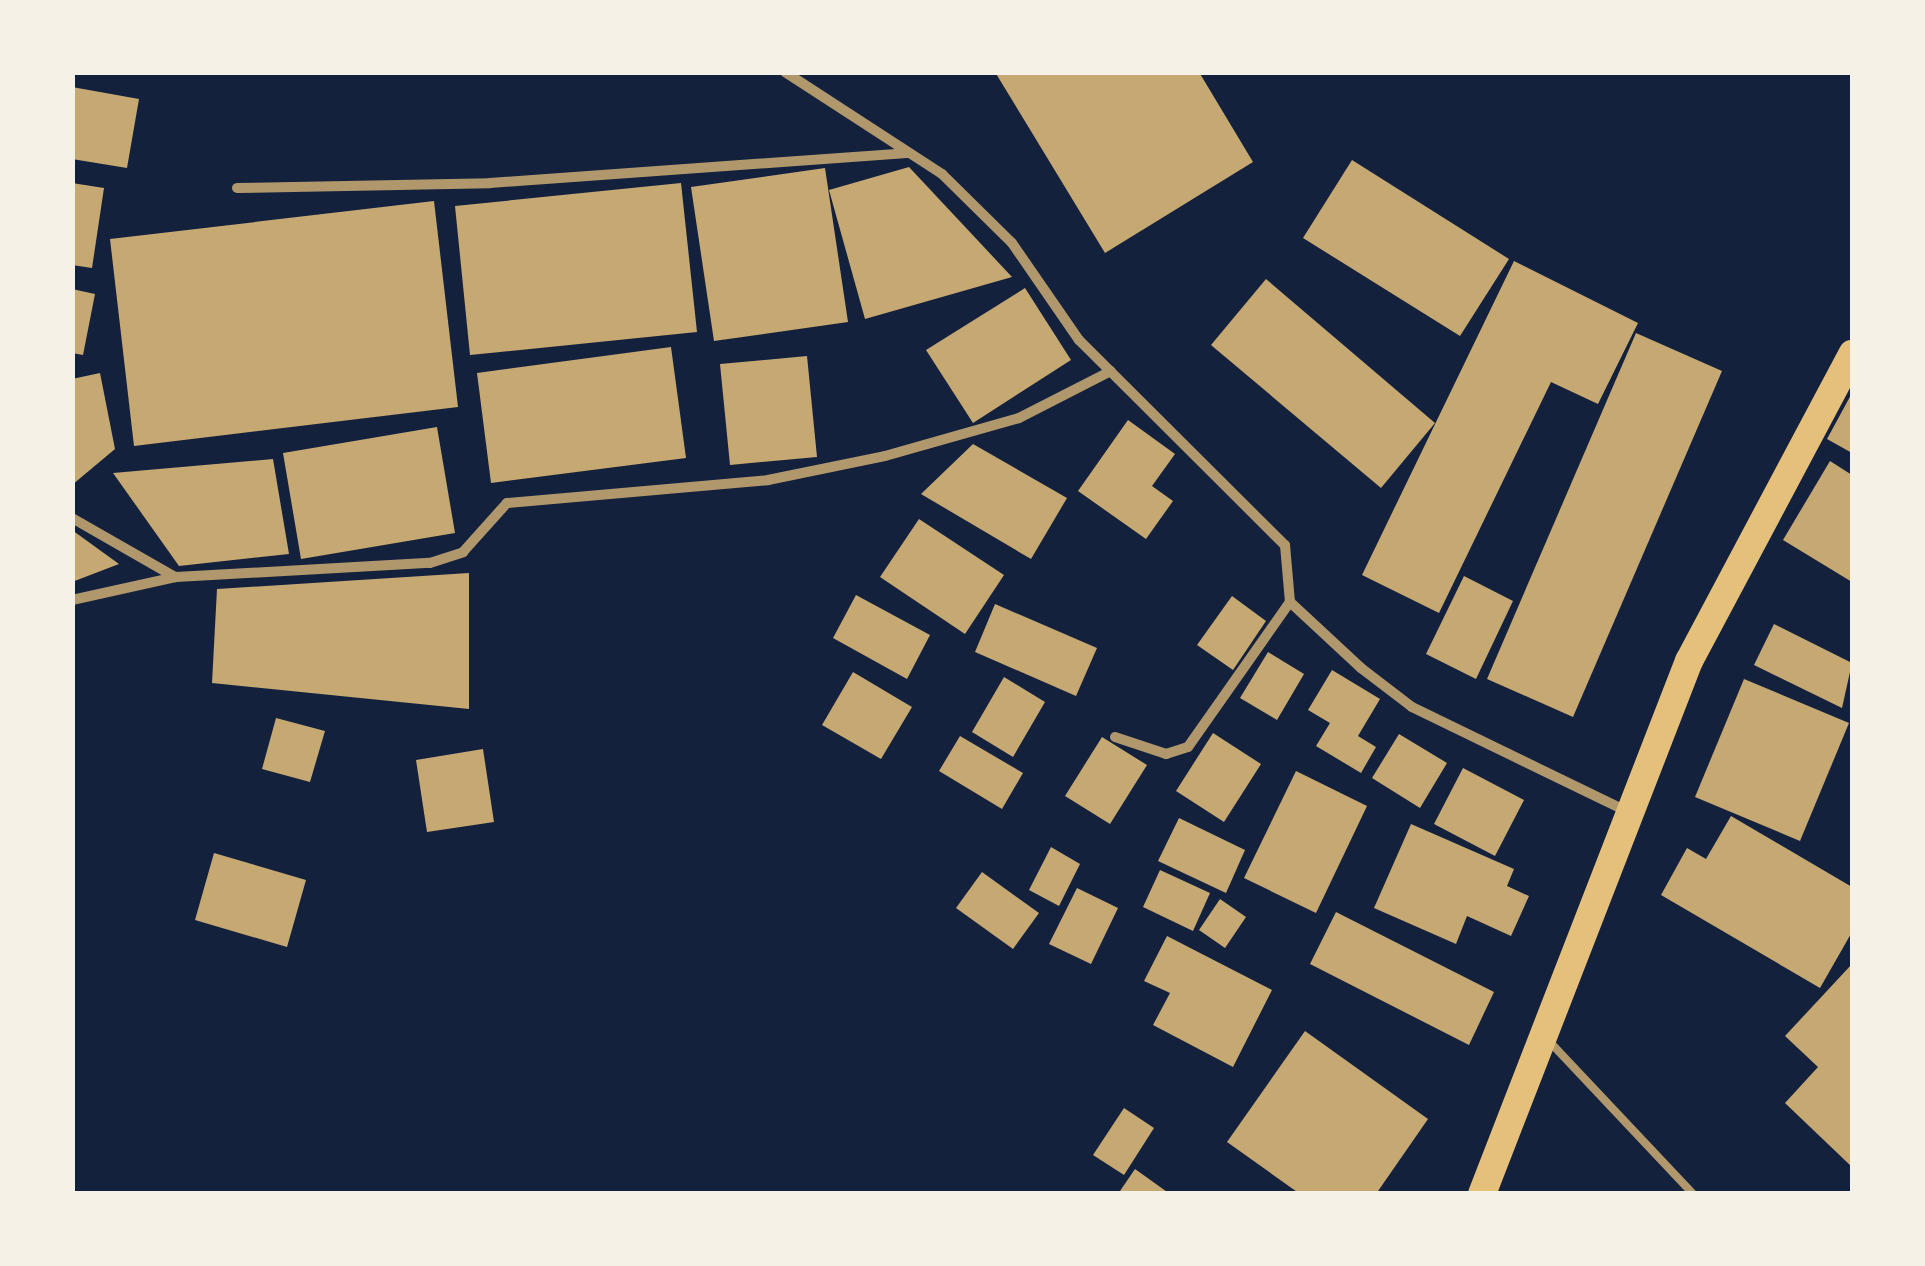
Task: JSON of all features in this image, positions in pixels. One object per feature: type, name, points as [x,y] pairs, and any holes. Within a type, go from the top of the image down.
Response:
[{"type":"highway","points":[[1482,1194],[1548,1040],[1628,812],[1752,526],[1852,354]]},
{"type":"street","points":[[785,72],[908,153],[1012,243],[1110,372],[1285,545],[1290,602],[1188,746],[1166,754],[1114,737]]},
{"type":"street","points":[[237,188],[490,183],[908,153]]},
{"type":"street","points":[[72,600],[176,577],[430,564],[463,552],[507,503],[768,480],[885,456],[1019,418],[1110,372]]},
{"type":"street","points":[[72,518],[176,577]]},
{"type":"street","points":[[1290,602],[1412,707],[1628,812]]},
{"type":"lane","points":[[1548,1040],[1694,1194]]},
{"type":"building","points":[[995,72],[1199,72],[1253,162],[1105,253]]},
{"type":"building","points":[[72,87],[139,99],[127,168],[72,159]]},
{"type":"building","points":[[1352,160],[1509,259],[1460,336],[1303,238]]},
{"type":"building","points":[[909,167],[1012,277],[865,319],[829,190]]},
{"type":"building","points":[[825,168],[848,322],[714,341],[691,187]]},
{"type":"building","points":[[72,183],[104,188],[92,268],[72,265]]},
{"type":"building","points":[[681,183],[697,332],[470,355],[455,206]]},
{"type":"building","points":[[434,201],[458,407],[134,446],[110,239]]},
{"type":"building","points":[[1514,261],[1638,323],[1598,404],[1551,382],[1439,613],[1362,575]]},
{"type":"building","points":[[1266,279],[1435,423],[1381,488],[1211,345]]},
{"type":"building","points":[[1025,288],[1071,360],[973,423],[926,350]]},
{"type":"building","points":[[72,289],[95,294],[83,355],[72,353]]},
{"type":"building","points":[[1636,333],[1722,371],[1573,717],[1487,679]]},
{"type":"building","points":[[671,347],[686,458],[491,483],[477,373]]},
{"type":"building","points":[[807,356],[817,457],[730,465],[720,364]]},
{"type":"building","points":[[100,373],[115,449],[72,485],[72,379]]},
{"type":"building","points":[[1852,393],[1852,453],[1827,439]]},
{"type":"building","points":[[1128,420],[1175,454],[1152,486],[1173,501],[1146,539],[1078,491]]},
{"type":"building","points":[[437,427],[455,533],[301,559],[283,453]]},
{"type":"building","points":[[973,444],[1067,498],[1031,559],[921,494]]},
{"type":"building","points":[[273,459],[289,554],[179,566],[113,473]]},
{"type":"building","points":[[1830,461],[1852,475],[1852,582],[1783,540]]},
{"type":"building","points":[[919,519],[1004,575],[965,634],[880,577]]},
{"type":"building","points":[[72,530],[119,564],[72,582]]},
{"type":"building","points":[[469,573],[469,709],[212,683],[217,589]]},
{"type":"building","points":[[1464,576],[1513,601],[1476,679],[1426,654]]},
{"type":"building","points":[[856,595],[930,635],[907,679],[833,638]]},
{"type":"building","points":[[1232,596],[1266,621],[1233,670],[1197,645]]},
{"type":"building","points":[[995,604],[1097,648],[1076,696],[975,652]]},
{"type":"building","points":[[1774,624],[1852,663],[1842,708],[1754,665]]},
{"type":"building","points":[[1268,652],[1304,674],[1277,720],[1240,698]]},
{"type":"building","points":[[1332,670],[1380,699],[1358,736],[1376,747],[1361,773],[1316,746],[1330,723],[1308,710]]},
{"type":"building","points":[[853,672],[912,707],[881,759],[822,725]]},
{"type":"building","points":[[1004,677],[1045,702],[1013,757],[972,732]]},
{"type":"building","points":[[1744,679],[1849,723],[1800,841],[1695,797]]},
{"type":"building","points":[[276,718],[325,731],[310,782],[262,769]]},
{"type":"building","points":[[1213,733],[1261,764],[1224,822],[1176,791]]},
{"type":"building","points":[[1399,734],[1447,763],[1420,808],[1372,778]]},
{"type":"building","points":[[960,736],[1023,773],[1002,809],[939,771]]},
{"type":"building","points":[[1102,737],[1147,765],[1110,824],[1065,796]]},
{"type":"building","points":[[483,749],[494,822],[427,832],[416,760]]},
{"type":"building","points":[[1463,768],[1524,800],[1495,856],[1434,824]]},
{"type":"building","points":[[1296,771],[1367,806],[1316,913],[1244,878]]},
{"type":"building","points":[[1731,816],[1852,887],[1852,932],[1820,988],[1661,895],[1687,848],[1706,859]]},
{"type":"building","points":[[1179,818],[1245,850],[1226,893],[1158,861]]},
{"type":"building","points":[[1411,824],[1514,869],[1507,886],[1529,896],[1511,936],[1467,916],[1456,944],[1374,908]]},
{"type":"building","points":[[1051,847],[1080,864],[1059,906],[1029,890]]},
{"type":"building","points":[[214,853],[306,880],[287,947],[195,920]]},
{"type":"building","points":[[1160,870],[1210,893],[1193,931],[1143,907]]},
{"type":"building","points":[[982,872],[1039,913],[1013,949],[956,908]]},
{"type":"building","points":[[1077,888],[1118,908],[1091,964],[1049,944]]},
{"type":"building","points":[[1220,899],[1246,917],[1225,948],[1199,930]]},
{"type":"building","points":[[1336,912],[1494,992],[1469,1045],[1310,964]]},
{"type":"building","points":[[1167,936],[1272,990],[1233,1067],[1153,1025],[1170,993],[1144,981]]},
{"type":"building","points":[[1852,964],[1852,1167],[1785,1103],[1818,1067],[1785,1036]]},
{"type":"building","points":[[1305,1031],[1428,1119],[1376,1194],[1300,1194],[1227,1142]]},
{"type":"building","points":[[1124,1108],[1154,1128],[1124,1175],[1093,1155]]},
{"type":"building","points":[[1135,1169],[1170,1194],[1118,1194]]}]
